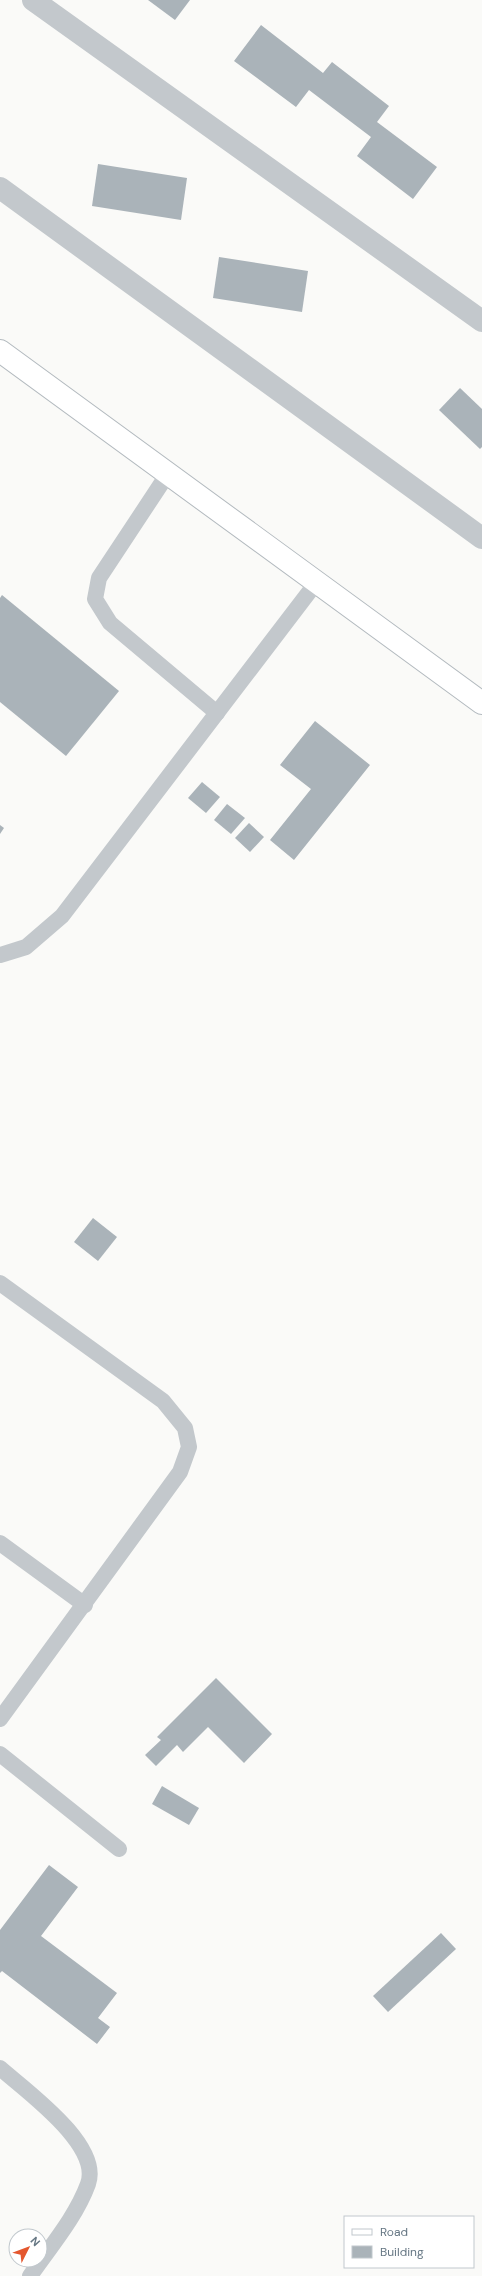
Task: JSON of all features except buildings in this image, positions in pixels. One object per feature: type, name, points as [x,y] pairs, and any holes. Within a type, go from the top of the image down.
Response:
[{"type":"street","points":[[33,0],[482,321]]},
{"type":"street","points":[[0,188],[482,538]]},
{"type":"street","points":[[0,351],[167,475],[482,703]]},
{"type":"lane","points":[[167,475],[98,578],[95,599],[110,623],[216,713]]},
{"type":"lane","points":[[0,955],[26,947],[62,916],[316,583]]},
{"type":"lane","points":[[0,1283],[163,1401],[185,1428],[190,1447],[180,1472],[0,1719]]},
{"type":"lane","points":[[0,1543],[85,1604]]},
{"type":"lane","points":[[0,1754],[119,1849]]},
{"type":"lane","points":[[0,2068],[70,2129],[88,2161],[89,2182],[68,2222],[30,2276]]}]
